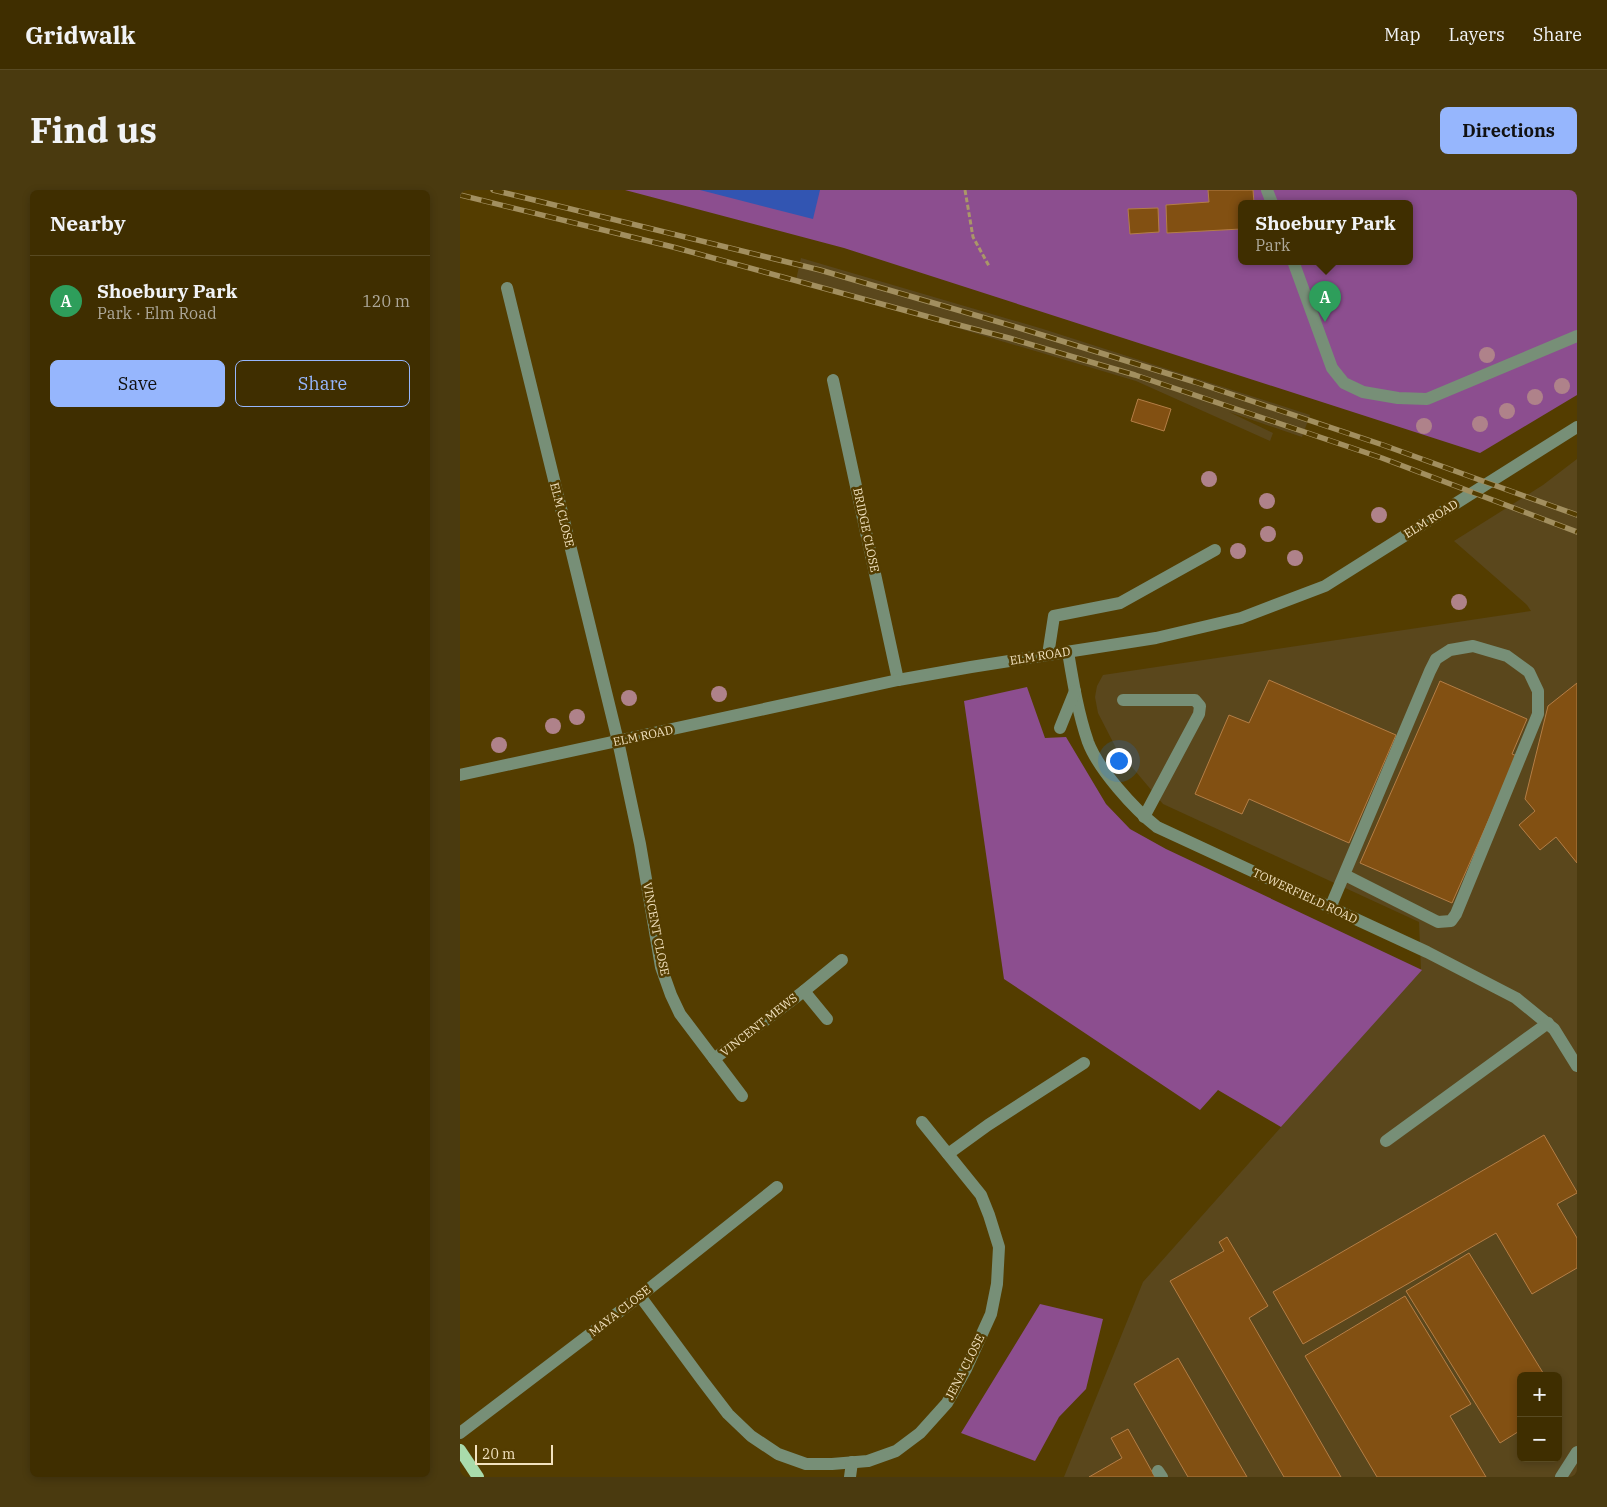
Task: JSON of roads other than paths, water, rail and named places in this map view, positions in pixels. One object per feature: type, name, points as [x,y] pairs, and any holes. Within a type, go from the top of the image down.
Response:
[{"type":"main road","points":[[462,1457],[478,1477]]},
{"type":"street","points":[[1294,265],[1332,368],[1344,383],[1363,392],[1398,398],[1427,399],[1577,336]]},
{"type":"street","name":"ELM CLOSE","points":[[507,288],[618,742]]},
{"type":"street","name":"BRIDGE CLOSE","points":[[833,380],[898,680]]},
{"type":"street","name":"ELM ROAD","points":[[460,775],[898,680],[1156,638],[1241,618],[1325,586],[1577,427]]},
{"type":"street","points":[[1048,655],[1054,616],[1120,603],[1215,550]]},
{"type":"street","points":[[1330,908],[1436,659],[1450,650],[1473,646],[1507,656],[1529,672],[1538,691],[1538,714],[1456,914],[1451,921],[1438,922],[1345,875]]},
{"type":"street","name":"TOWERFIELD ROAD","points":[[1068,652],[1088,742],[1098,763],[1144,817],[1157,827],[1427,952],[1516,998],[1554,1029],[1577,1066]]},
{"type":"street","points":[[1060,728],[1075,690]]},
{"type":"street","points":[[1122,700],[1195,700],[1200,706],[1199,714],[1144,817]]},
{"type":"street","name":"VINCENT CLOSE","points":[[618,742],[640,844],[661,967],[670,996],[680,1014],[742,1096]]},
{"type":"street","name":"VINCENT MEWS","points":[[714,1059],[842,960]]},
{"type":"street","name":"VINCENT MEWS","points":[[804,991],[827,1019]]},
{"type":"street","points":[[1386,1141],[1548,1023]]},
{"type":"street","points":[[948,1154],[988,1125],[1084,1063]]},
{"type":"street","name":"JENA CLOSE","points":[[640,1296],[728,1414],[751,1436],[778,1454],[806,1464],[832,1464],[868,1461],[896,1451],[920,1432],[947,1403],[966,1370],[991,1314],[997,1284],[999,1247],[980,1194],[922,1122]]},
{"type":"street","name":"MAYA CLOSE","points":[[460,1433],[640,1296],[777,1187]]},
{"type":"street","points":[[1561,1477],[1577,1452]]},
{"type":"street","points":[[850,1477],[852,1462]]},
{"type":"water","points":[[700,190],[820,190],[813,219]]},
{"type":"railway","points":[[493,190],[820,270],[1016,327],[1195,382],[1383,445],[1577,515]]},
{"type":"railway","points":[[460,195],[673,247],[1009,338],[1135,375],[1382,458],[1577,532]]},
{"type":"place","name":"Shoebury Park","points":[[1325,322]]}]
